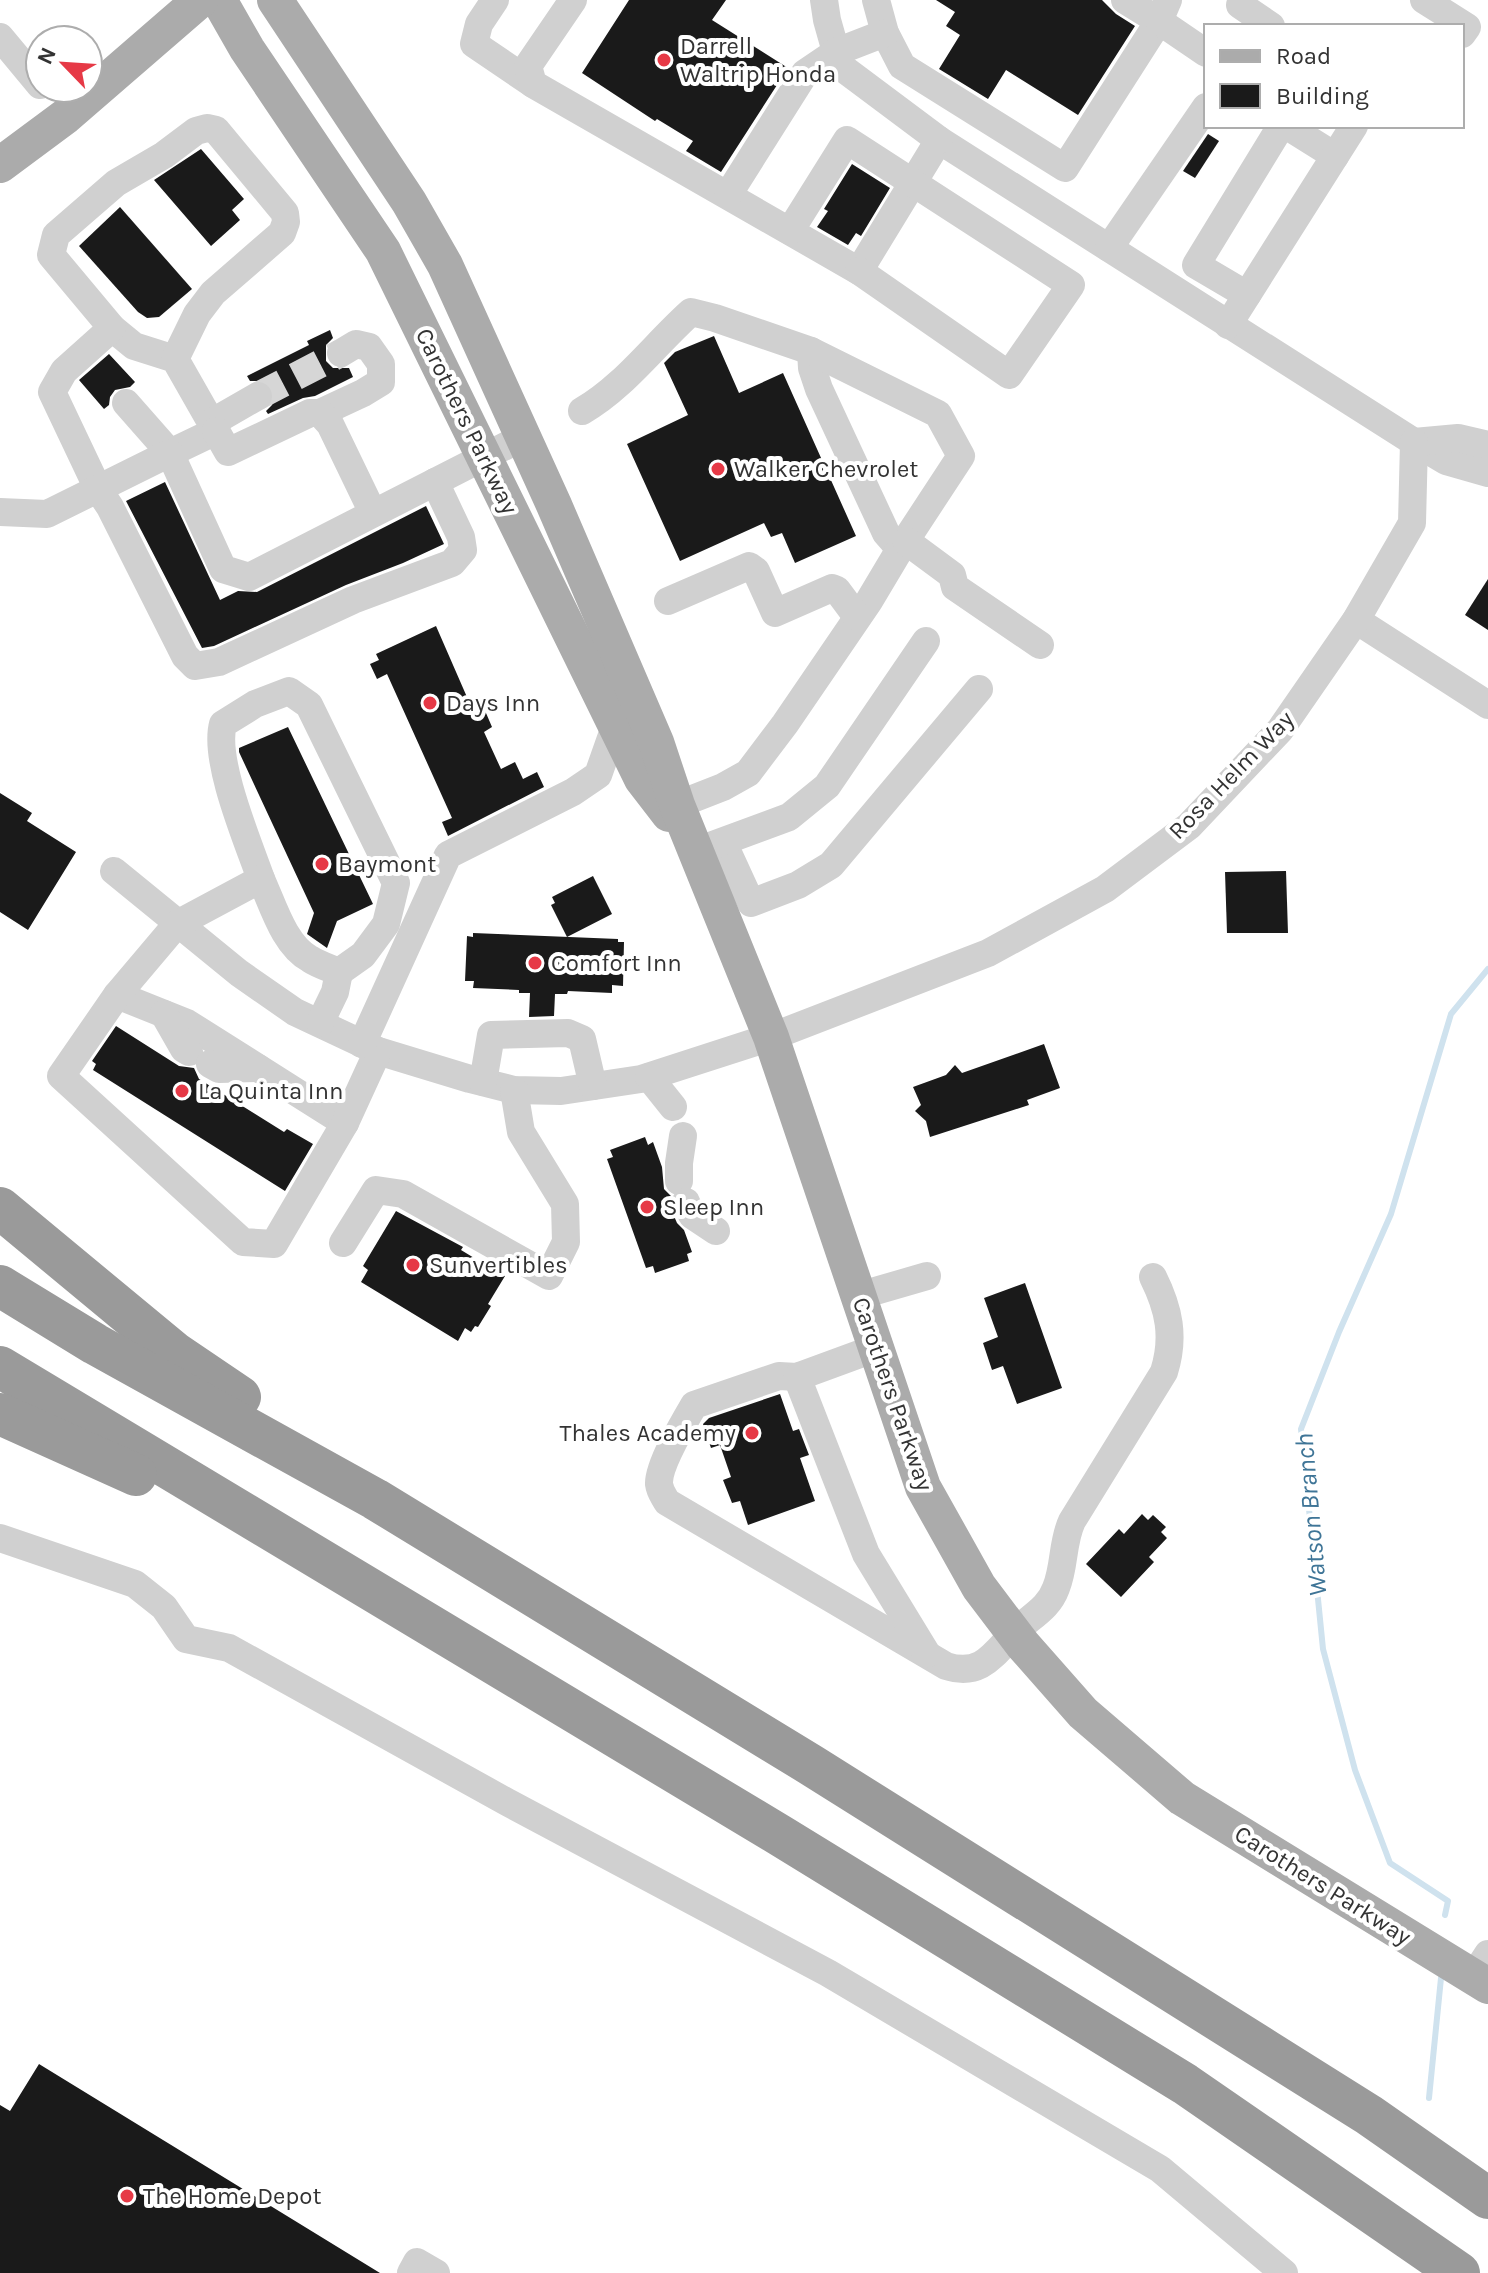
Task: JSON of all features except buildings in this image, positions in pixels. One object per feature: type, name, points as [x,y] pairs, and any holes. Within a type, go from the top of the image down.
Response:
[{"type":"highway","points":[[0,1208],[175,1353],[261,1411],[375,1499]]},
{"type":"highway","points":[[0,1286],[95,1344],[375,1499],[798,1757],[1369,2115],[1488,2198]]},
{"type":"highway","points":[[0,1367],[794,1844],[1185,2084],[1459,2273]]},
{"type":"highway","points":[[0,1414],[312,1555]]},
{"type":"main road","points":[[0,165],[66,116],[200,0]]},
{"type":"main road","name":"Carothers Parkway","points":[[219,0],[247,49],[383,251],[642,779],[710,846]]},
{"type":"main road","name":"Carothers Parkway","points":[[275,0],[409,202],[445,265],[656,742],[677,805],[710,846],[923,1487],[979,1587],[1083,1713],[1182,1798],[1483,1973]]},
{"type":"street","points":[[495,0],[479,24],[474,44],[533,84],[859,271],[1009,375],[1071,285],[847,140],[790,231]]},
{"type":"street","points":[[533,84],[528,66],[573,0]]},
{"type":"street","points":[[824,0],[840,66],[939,140],[1414,442],[1446,461],[1488,473]]},
{"type":"street","points":[[876,0],[885,33],[902,66],[1065,168],[1163,10]]},
{"type":"street","points":[[1125,0],[1163,10],[1204,51]]},
{"type":"street","points":[[1243,0],[1240,5],[1268,24]]},
{"type":"street","points":[[1424,0],[1462,24]]},
{"type":"street","points":[[728,195],[805,73],[836,52],[885,33]]},
{"type":"street","points":[[0,37],[24,66]]},
{"type":"street","points":[[56,104],[66,116]]},
{"type":"street","points":[[1109,248],[1204,110]]},
{"type":"street","points":[[175,359],[197,314],[213,293],[282,233],[286,222],[285,213],[216,130],[207,128],[196,131],[164,155],[116,183],[56,235],[51,255],[112,328],[134,346],[175,359],[228,452],[310,413],[320,413],[381,382],[381,364],[369,347],[356,344],[341,353]]},
{"type":"street","points":[[1247,295],[1196,265],[1283,128]]},
{"type":"street","points":[[1287,128],[1335,156]]},
{"type":"street","points":[[1228,325],[1353,128]]},
{"type":"street","points":[[859,271],[939,140]]},
{"type":"street","points":[[582,411],[605,397],[691,312],[811,351],[938,414],[961,456],[857,617],[748,773],[723,787],[677,805]]},
{"type":"street","points":[[112,328],[64,371],[52,392],[98,489],[185,656],[195,666],[219,662],[353,600],[452,563],[463,550],[461,537],[435,482]]},
{"type":"street","points":[[811,351],[812,368],[819,389],[886,533],[952,575],[955,587],[1040,645]]},
{"type":"street","points":[[0,512],[47,514],[170,453],[258,396]]},
{"type":"street","points":[[126,403],[170,453],[223,569],[249,577],[523,437]]},
{"type":"street","points":[[320,413],[330,424],[373,513]]},
{"type":"street","points":[[1414,442],[1458,438],[1488,445]]},
{"type":"street","name":"Rosa Helm Way","points":[[114,871],[177,924],[295,1012],[370,1047],[514,1090],[561,1091],[649,1077],[771,1037],[988,953],[1105,889],[1189,826],[1280,730],[1356,620],[1412,523],[1414,442]]},
{"type":"street","points":[[668,601],[749,566],[756,571],[775,613],[832,588],[837,590],[857,617]]},
{"type":"street","points":[[1356,620],[1488,705]]},
{"type":"street","points":[[926,641],[827,786],[789,817],[710,846],[751,903],[831,865],[979,689]]},
{"type":"street","points":[[320,1023],[335,992],[339,972],[363,955],[386,924],[396,883],[309,705],[289,691],[255,704],[223,724],[219,736],[236,804],[261,879],[286,932],[308,959],[339,972]]},
{"type":"street","points":[[261,879],[177,924],[117,995],[61,1076],[243,1242],[274,1244],[345,1123],[370,1047],[448,855],[573,792],[598,775],[616,724]]},
{"type":"street","points":[[117,995],[187,1023],[345,1123]]},
{"type":"street","points":[[164,1014],[184,1049],[199,1058],[219,1069],[258,1068]]},
{"type":"street","points":[[483,1082],[491,1035],[568,1033],[582,1039],[593,1086]]},
{"type":"street","points":[[649,1077],[673,1107]]},
{"type":"street","points":[[343,1243],[376,1190],[403,1194],[549,1276],[566,1242],[565,1204],[521,1132],[514,1090]]},
{"type":"street","points":[[683,1136],[679,1163],[682,1192],[692,1215],[716,1231]]},
{"type":"street","points":[[858,1296],[927,1276]]},
{"type":"street","points":[[876,1348],[797,1377],[779,1376],[694,1405],[677,1434],[659,1480],[660,1490],[667,1502],[929,1656],[959,1670],[973,1668],[996,1654],[1049,1602],[1058,1585],[1065,1536],[1072,1521],[1164,1372],[1171,1351],[1169,1320],[1153,1277]]},
{"type":"street","points":[[797,1377],[866,1554],[929,1656]]},
{"type":"street","points":[[0,1538],[135,1584],[164,1607],[186,1639],[229,1648],[507,1802],[828,1973],[1160,2169],[1284,2273]]},
{"type":"street","points":[[411,2273],[417,2262],[436,2273]]},
{"type":"waterway","name":"Watson Branch","points":[[1445,1915],[1448,1901],[1390,1863],[1355,1770],[1323,1649],[1301,1429],[1339,1332],[1391,1214],[1451,1014],[1488,969]]},
{"type":"waterway","name":"Watson Branch","points":[[1429,2098],[1441,1978]]},
{"type":"tunnel","points":[[258,396],[341,353]]},
{"type":"place","name":"Darrell Waltrip Honda","points":[[664,60]]},
{"type":"place","name":"Walker Chevrolet","points":[[718,469]]},
{"type":"place","name":"Days Inn","points":[[430,703]]},
{"type":"place","name":"Baymont","points":[[322,864]]},
{"type":"place","name":"Comfort Inn","points":[[535,963]]},
{"type":"place","name":"La Quinta Inn","points":[[182,1091]]},
{"type":"place","name":"Sleep Inn","points":[[647,1207]]},
{"type":"place","name":"Sunvertibles","points":[[413,1265]]},
{"type":"place","name":"Thales Academy","points":[[752,1433]]},
{"type":"place","name":"The Home Depot","points":[[127,2196]]}]
